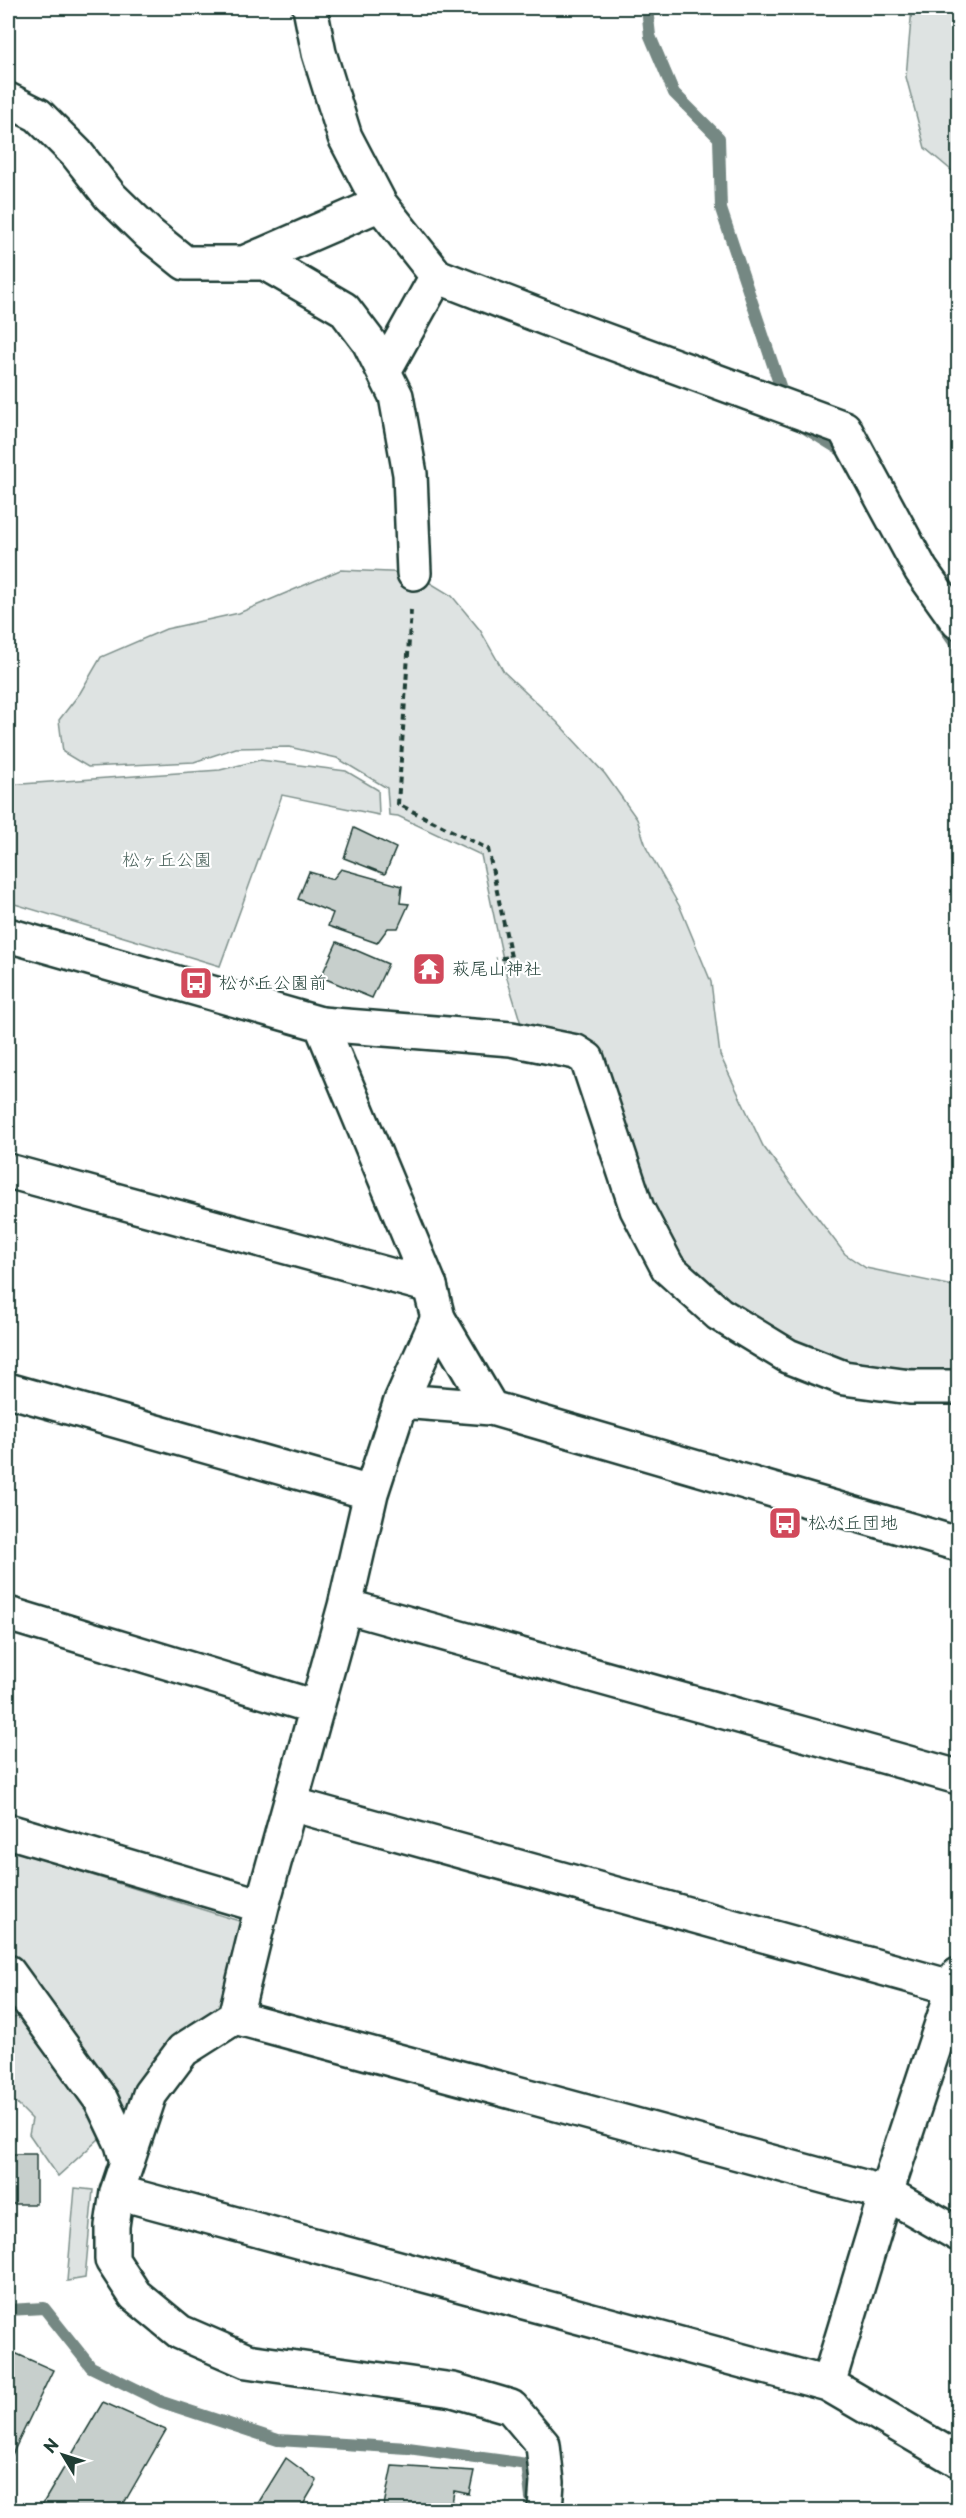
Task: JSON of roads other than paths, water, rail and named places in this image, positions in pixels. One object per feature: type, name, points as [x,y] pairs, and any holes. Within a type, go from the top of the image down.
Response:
[{"type":"street","points":[[310,8],[319,53],[345,137],[380,204],[437,276],[844,428],[921,570],[958,622]]},
{"type":"street","points":[[8,100],[38,115],[77,154],[110,196],[149,234],[185,263],[265,263],[344,309],[369,342],[396,396],[410,474],[414,573]]},
{"type":"street","points":[[244,263],[380,204]]},
{"type":"street","points":[[384,371],[437,276]]},
{"type":"street","points":[[8,935],[321,1024],[511,1039],[576,1052],[587,1059],[637,1209],[668,1268],[719,1314],[788,1356],[844,1378],[910,1387],[958,1387]]},
{"type":"street","points":[[321,1024],[430,1286],[438,1318],[491,1408]]},
{"type":"street","points":[[8,1171],[430,1286]]},
{"type":"street","points":[[438,1318],[401,1401],[371,1493],[345,1606],[315,1707],[235,2017],[183,2050],[150,2094],[122,2177],[112,2226],[112,2260],[135,2295],[180,2332],[247,2361],[453,2390],[511,2407],[543,2445],[548,2482],[545,2511]]},
{"type":"street","points":[[8,1390],[371,1493]]},
{"type":"street","points":[[401,1401],[491,1408],[958,1544]]},
{"type":"street","points":[[345,1606],[958,1777]]},
{"type":"street","points":[[8,1614],[315,1707]]},
{"type":"street","points":[[291,1804],[957,1983],[886,2193],[828,2384]]},
{"type":"street","points":[[8,1831],[262,1906]]},
{"type":"street","points":[[8,1972],[100,2100],[122,2144],[122,2177]]},
{"type":"street","points":[[235,2017],[886,2193],[958,2234]]},
{"type":"street","points":[[122,2177],[828,2384],[958,2460]]},
{"type":"waterway","points":[[647,8],[650,36],[674,93],[719,138],[721,209],[780,386]]},
{"type":"waterway","points":[[803,427],[842,451],[846,459]]},
{"type":"waterway","points":[[942,624],[958,647]]},
{"type":"waterway","points":[[8,2310],[44,2308],[91,2367],[162,2402],[278,2440],[408,2448],[527,2464],[531,2498]]},
{"type":"place","name":"萩尾山神社","points":[[429,969]]},
{"type":"place","name":"松が丘公園前","points":[[196,983]]},
{"type":"place","name":"松が丘団地","points":[[785,1523]]},
{"type":"park label","name":"松ヶ丘公園","points":[[167,860]]}]
